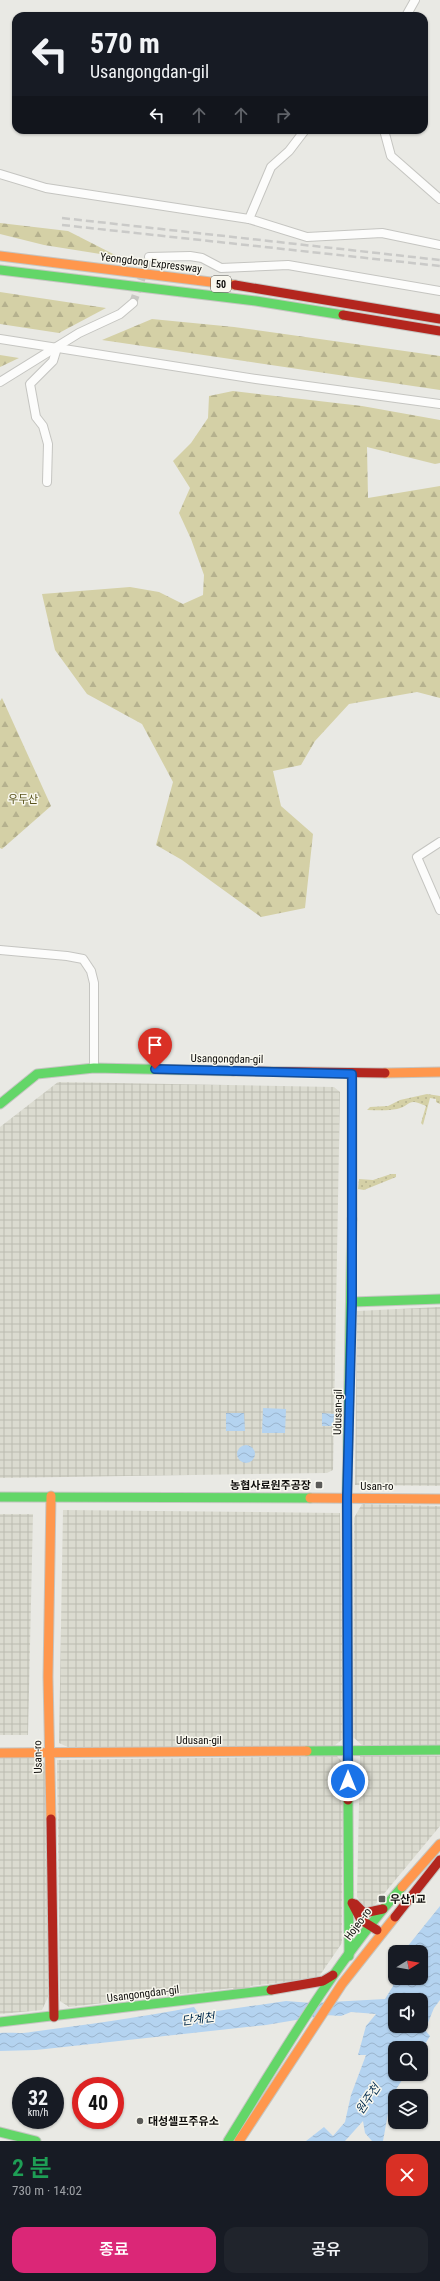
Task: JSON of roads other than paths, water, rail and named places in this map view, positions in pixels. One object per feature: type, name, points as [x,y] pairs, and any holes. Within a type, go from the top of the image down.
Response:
[{"type":"main road","name":"Yeongdong Expressway","points":[[0,256],[256,288],[440,319]]},
{"type":"main road","name":"50","points":[[0,270],[256,301],[440,331]]},
{"type":"main road","name":"Usangongdan-gil","points":[[0,1104],[38,1074],[94,1068],[352,1074],[440,1072]]},
{"type":"main road","name":"Udusan-gil","points":[[349,1956],[347,1498],[352,1302],[352,1074]]},
{"type":"main road","points":[[352,1302],[440,1299]]},
{"type":"main road","name":"Usan-ro","points":[[51,1496],[48,1677],[54,2017]]},
{"type":"main road","name":"Usan-ro","points":[[0,1497],[51,1496],[440,1499]]},
{"type":"main road","name":"Udusan-gil","points":[[50,1753],[440,1750]]},
{"type":"main road","points":[[0,1753],[50,1753]]},
{"type":"main road","name":"Hojeo-ro","points":[[233,2139],[290,2041],[315,2002],[384,1909],[440,1844]]},
{"type":"main road","points":[[224,2141],[233,2139],[301,2045],[342,1984],[440,1860]]},
{"type":"main road","points":[[349,1895],[364,1913],[384,1909]]},
{"type":"main road","points":[[349,1895],[355,1913],[361,1920],[382,1933]]},
{"type":"main road","name":"Usangongdan-gil","points":[[0,2022],[54,2017],[288,1988],[323,1981],[337,1972]]},
{"type":"main road","points":[[288,1988],[305,1990],[315,2002]]},
{"type":"main road","points":[[0,2132],[31,2140]]},
{"type":"street","points":[[408,12],[415,0]]},
{"type":"street","points":[[249,219],[271,167],[289,151],[302,134]]},
{"type":"street","points":[[385,134],[391,156],[440,199]]},
{"type":"street","points":[[0,174],[46,188],[249,219],[307,237],[382,233],[440,245]]},
{"type":"street","points":[[149,258],[190,256],[202,258],[221,268],[288,265],[440,291]]},
{"type":"street","points":[[0,382],[80,333],[120,314],[133,303]]},
{"type":"street","points":[[0,339],[256,379],[440,404]]},
{"type":"street","points":[[47,482],[48,444],[43,426],[36,416],[30,384],[53,361],[57,348]]},
{"type":"street","points":[[440,842],[417,857],[440,910]]},
{"type":"street","points":[[0,950],[67,956],[83,959],[91,971],[94,983],[94,1068]]},
{"type":"water","points":[[263,1408],[286,1409],[285,1433],[262,1433]]},
{"type":"water","points":[[226,1413],[244,1413],[245,1431],[226,1431]]},
{"type":"water","points":[[322,1413],[334,1414],[333,1426],[322,1426]]},
{"type":"water","points":[[246,1445],[252,1448],[255,1454],[252,1460],[246,1463],[240,1460],[237,1454],[240,1448]]},
{"type":"water","points":[[440,1906],[440,2000],[434,2008],[428,2023],[428,1993],[389,1993],[393,1986],[428,1985],[428,1945],[409,1945]]},
{"type":"water","points":[[388,1994],[388,2033],[428,2033],[430,2036],[427,2041],[388,2041],[388,2081],[401,2081],[396,2089],[388,2089],[388,2114],[383,2141],[372,2141],[365,2133],[363,2121],[345,2141],[306,2141],[324,2127],[333,2136],[345,2122],[351,2095],[366,2055],[358,2055],[366,2026],[376,2014],[351,2012],[341,2016],[326,2015],[266,2025],[36,2050],[0,2051],[0,2033],[27,2033],[113,2021],[194,2007],[198,2013],[203,2013],[286,2001],[312,2003],[385,1999]]},
{"type":"tunnel","points":[[133,303],[149,257]]},
{"type":"railway","points":[[62,218],[440,260]]},
{"type":"railway","points":[[62,225],[440,266]]},
{"type":"place","name":"농협사료원주공장","points":[[319,1485]]},
{"type":"place","name":"우산1교","points":[[382,1899]]},
{"type":"place","name":"대성셀프주유소","points":[[140,2121]]},
{"type":"park label","name":"우두산","points":[[23,799]]},
{"type":"water label","name":"단계천","points":[[198,2019]]},
{"type":"water label","name":"원주천","points":[[368,2099]]}]
